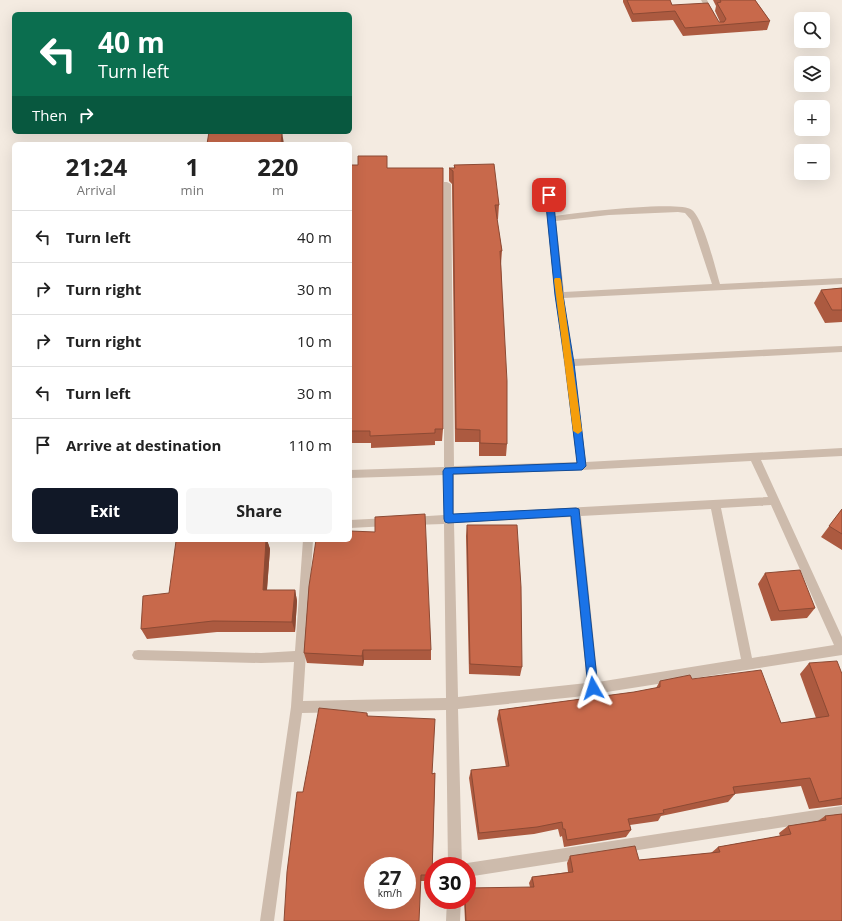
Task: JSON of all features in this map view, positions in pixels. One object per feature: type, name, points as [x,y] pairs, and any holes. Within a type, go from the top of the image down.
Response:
[{"type":"street","points":[[704,0],[715,21]]},
{"type":"street","points":[[447,184],[448,519],[455,857]]},
{"type":"street","points":[[549,195],[559,295],[570,363],[582,466]]},
{"type":"street","points":[[551,220],[609,212],[678,208],[688,211],[695,219],[717,287]]},
{"type":"street","points":[[559,295],[842,281]]},
{"type":"street","points":[[570,363],[842,349]]},
{"type":"street","points":[[352,474],[582,466],[755,458],[842,452]]},
{"type":"street","points":[[297,707],[451,704],[593,688],[842,650],[755,458]]},
{"type":"street","points":[[352,524],[774,501]]},
{"type":"street","points":[[715,504],[748,664]]},
{"type":"street","points":[[576,512],[593,688]]},
{"type":"street","points":[[267,921],[297,707],[308,542]]},
{"type":"street","points":[[138,655],[261,658],[300,656]]},
{"type":"street","points":[[476,869],[842,812]]},
{"type":"street","points":[[453,921],[454,909]]},
{"type":"building","points":[[627,0],[670,0],[672,5],[708,3],[719,22],[724,22],[726,19],[717,3],[721,2],[720,0],[755,0],[770,21],[685,28],[675,11],[633,14]]},
{"type":"building","points":[[209,134],[282,134],[281,142],[207,142]]},
{"type":"building","points":[[358,156],[387,156],[387,168],[443,168],[443,429],[435,429],[435,433],[370,436],[370,431],[352,431],[352,165],[358,165]]},
{"type":"building","points":[[494,164],[499,205],[495,205],[502,251],[500,251],[507,381],[507,444],[480,443],[480,430],[456,429],[453,171],[449,168],[455,168],[454,165]]},
{"type":"building","points":[[842,288],[842,310],[832,310],[821,290]]},
{"type":"building","points":[[842,509],[842,534],[829,526]]},
{"type":"building","points":[[425,514],[431,650],[363,650],[362,656],[304,653],[309,586],[316,542],[352,542],[352,531],[375,532],[375,517]]},
{"type":"building","points":[[467,525],[517,525],[521,587],[522,667],[470,664]]},
{"type":"building","points":[[176,542],[266,542],[263,590],[295,590],[292,622],[213,621],[141,629],[143,596],[169,593]]},
{"type":"building","points":[[800,570],[815,608],[779,611],[765,573]]},
{"type":"building","points":[[837,661],[842,674],[842,798],[819,802],[810,778],[733,787],[735,794],[663,810],[664,813],[628,819],[631,830],[567,840],[562,822],[537,827],[479,833],[471,770],[509,766],[499,710],[634,692],[660,687],[660,681],[690,675],[692,679],[761,670],[781,723],[829,716],[809,663]]},
{"type":"building","points":[[319,708],[367,713],[367,716],[435,719],[432,774],[435,773],[433,857],[424,857],[424,875],[421,875],[419,921],[284,921],[287,872],[297,792],[303,792]]},
{"type":"building","points":[[842,814],[842,921],[466,921],[465,909],[476,909],[476,888],[534,887],[532,877],[573,872],[570,856],[635,846],[639,860],[720,852],[718,847],[791,834],[788,826],[826,820],[825,816]]},
{"type":"slow traffic","points":[[557,280],[570,363],[578,431]]},
{"type":"route","points":[[549,195],[559,295],[570,363],[582,466],[448,471],[448,519],[576,512],[593,688]]}]
